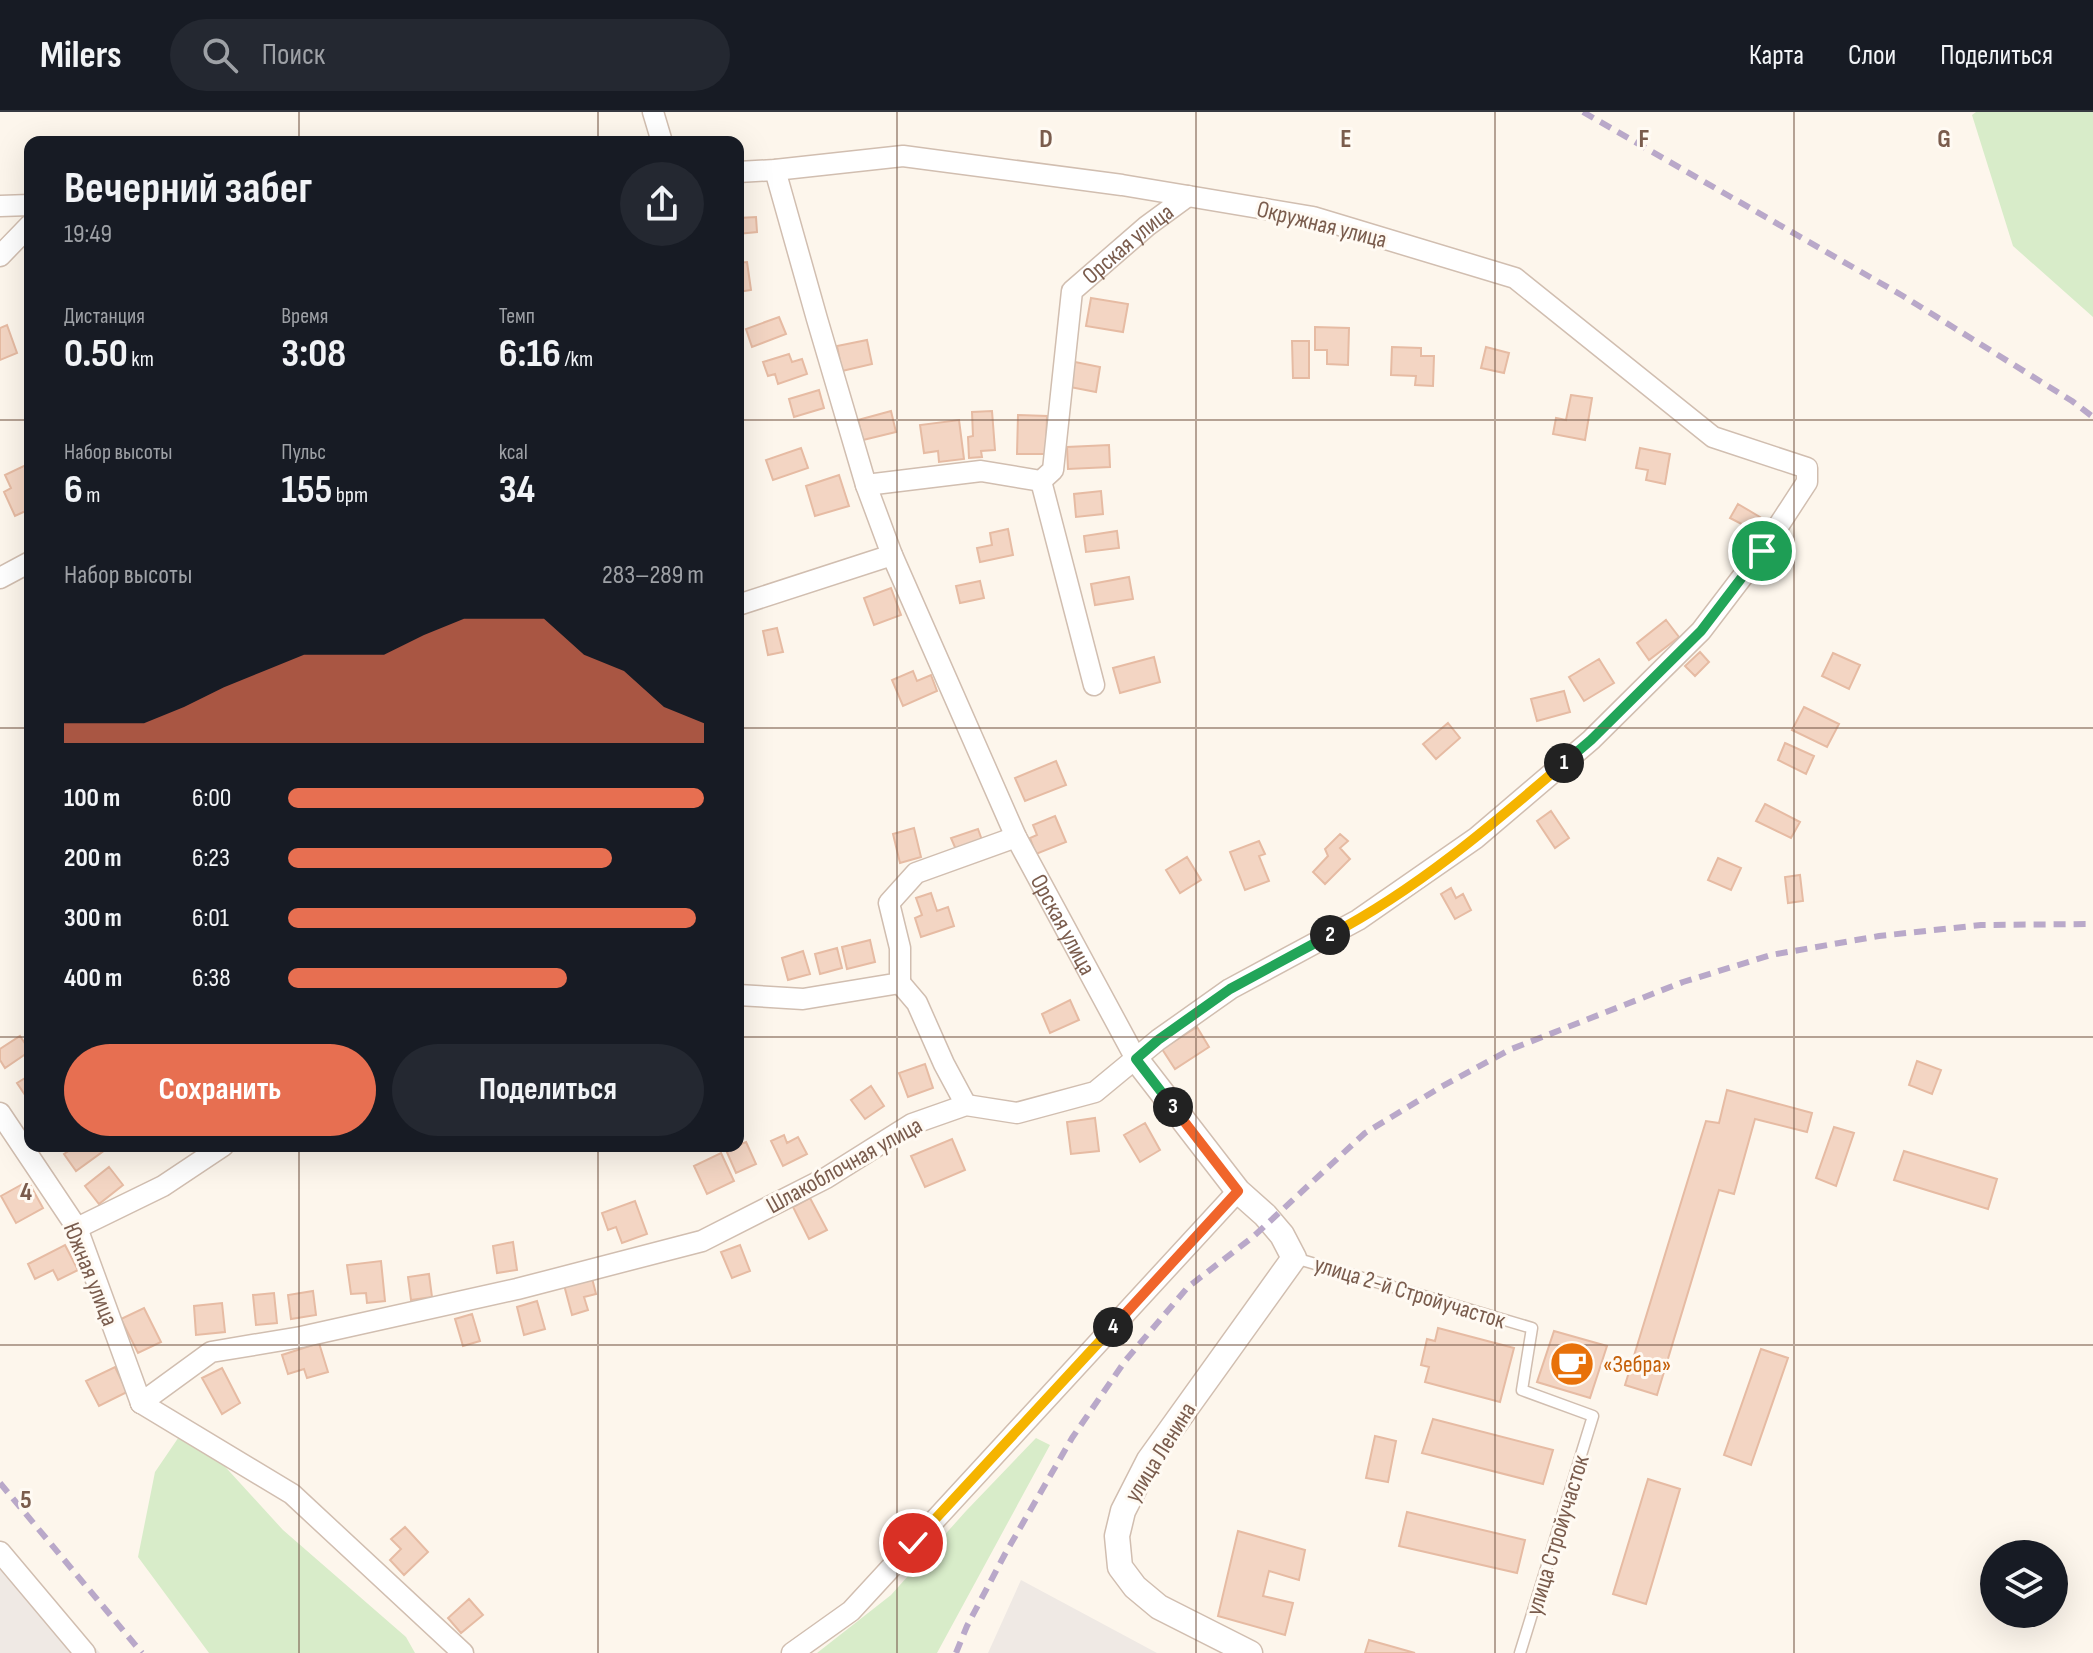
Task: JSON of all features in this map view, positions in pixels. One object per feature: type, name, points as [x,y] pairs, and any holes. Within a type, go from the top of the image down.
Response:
[{"type":"street","points":[[653,112],[660,136]]},
{"type":"street","name":"Окружная улица","points":[[744,172],[903,156],[1122,185],[1313,217],[1515,278],[1713,437],[1807,468]]},
{"type":"street","name":"Орская улица","points":[[775,170],[866,485],[892,555],[1016,837],[1136,1059],[1238,1191],[1282,1235],[1294,1258]]},
{"type":"street","name":"Орская улица","points":[[1041,481],[1053,470],[1072,291],[1147,226],[1188,196]]},
{"type":"street","points":[[0,206],[24,205]]},
{"type":"street","points":[[0,256],[24,231]]},
{"type":"street","name":"Шлакоблочная улица","points":[[141,1403],[211,1352],[301,1337],[517,1289],[702,1241],[826,1178],[912,1124],[966,1105],[1017,1113],[1095,1092],[1158,1040],[1230,989],[1358,920],[1476,838],[1591,740],[1701,631],[1762,551],[1807,482],[1807,468]]},
{"type":"street","points":[[866,485],[981,471],[1041,481],[1094,685]]},
{"type":"street","points":[[744,603],[892,555]]},
{"type":"street","points":[[0,578],[24,565]]},
{"type":"street","points":[[966,1105],[917,1003],[900,983],[900,948],[889,903],[916,873],[1016,837]]},
{"type":"street","points":[[744,995],[803,999],[900,983]]},
{"type":"street","name":"Южная улица","points":[[0,1113],[24,1149]]},
{"type":"street","name":"Южная улица","points":[[26,1152],[77,1228],[141,1403]]},
{"type":"street","points":[[77,1228],[163,1186],[214,1152]]},
{"type":"street","points":[[792,1653],[851,1611],[1238,1191]]},
{"type":"street","name":"улица Ленина","points":[[1250,1653],[1159,1607],[1135,1587],[1120,1567],[1117,1536],[1123,1511],[1149,1460],[1294,1258]]},
{"type":"street","points":[[141,1403],[292,1494],[463,1653]]},
{"type":"street","points":[[1,1554],[85,1653]]},
{"type":"lane","name":"улица 2-й Стройучасток","points":[[1294,1258],[1532,1328],[1522,1390],[1593,1416]]},
{"type":"lane","name":"улица Стройучасток","points":[[1520,1653],[1593,1416]]},
{"type":"shaded area","points":[[0,1541],[100,1653],[0,1653]]},
{"type":"shaded area","points":[[1021,1580],[1157,1653],[988,1653]]},
{"type":"green space","points":[[1976,112],[2093,112],[2093,317],[2013,246],[1972,115]]},
{"type":"green space","points":[[187,1425],[283,1530],[406,1637],[415,1653],[209,1653],[138,1557],[155,1472]]},
{"type":"green space","points":[[1036,1438],[1050,1445],[937,1653],[817,1653],[891,1595]]},
{"type":"building","points":[[756,217],[757,232],[744,233],[744,218]]},
{"type":"building","points":[[744,262],[747,262],[751,290],[744,291]]},
{"type":"building","points":[[1091,298],[1128,304],[1123,332],[1086,326]]},
{"type":"building","points":[[779,317],[786,334],[752,347],[746,329]]},
{"type":"building","points":[[7,325],[17,353],[0,360],[0,328]]},
{"type":"building","points":[[1315,327],[1349,328],[1348,365],[1327,364],[1327,350],[1315,350]]},
{"type":"building","points":[[867,340],[872,364],[842,371],[837,346]]},
{"type":"building","points":[[1292,341],[1309,341],[1309,378],[1293,378]]},
{"type":"building","points":[[1392,347],[1421,348],[1421,356],[1434,356],[1433,386],[1415,385],[1416,376],[1391,375]]},
{"type":"building","points":[[1486,347],[1509,353],[1504,373],[1481,368]]},
{"type":"building","points":[[789,354],[792,362],[802,359],[807,374],[778,384],[775,374],[768,376],[763,362]]},
{"type":"building","points":[[1075,362],[1100,367],[1096,392],[1070,387]]},
{"type":"building","points":[[819,390],[824,408],[794,417],[789,399]]},
{"type":"building","points":[[1571,395],[1592,398],[1585,440],[1553,434],[1556,418],[1566,420]]},
{"type":"building","points":[[891,411],[896,432],[863,440],[858,420]]},
{"type":"building","points":[[992,411],[995,450],[981,451],[982,457],[969,458],[968,437],[973,436],[972,412]]},
{"type":"building","points":[[1018,415],[1047,416],[1046,454],[1017,454]]},
{"type":"building","points":[[959,420],[964,459],[939,462],[938,451],[924,453],[920,425]]},
{"type":"building","points":[[1109,445],[1110,467],[1068,469],[1067,447]]},
{"type":"building","points":[[801,448],[808,468],[773,480],[766,460]]},
{"type":"building","points":[[1640,448],[1670,454],[1665,484],[1646,480],[1648,470],[1636,468]]},
{"type":"building","points":[[24,466],[24,512],[15,516],[4,492],[11,488],[5,475]]},
{"type":"building","points":[[839,475],[849,506],[815,516],[806,486]]},
{"type":"building","points":[[1101,491],[1103,514],[1076,517],[1074,494]]},
{"type":"building","points":[[1738,504],[1760,517],[1753,530],[1730,518]]},
{"type":"building","points":[[1008,529],[1013,555],[980,562],[977,548],[992,545],[990,533]]},
{"type":"building","points":[[1117,531],[1119,548],[1086,552],[1084,536]]},
{"type":"building","points":[[1129,577],[1133,599],[1095,605],[1091,584]]},
{"type":"building","points":[[980,581],[984,598],[960,603],[956,586]]},
{"type":"building","points":[[891,588],[901,615],[874,625],[864,598]]},
{"type":"building","points":[[1666,620],[1679,637],[1649,660],[1637,643]]},
{"type":"building","points":[[777,628],[783,652],[768,655],[763,631]]},
{"type":"building","points":[[1700,652],[1709,662],[1695,676],[1685,666]]},
{"type":"building","points":[[1833,653],[1860,665],[1849,689],[1822,676]]},
{"type":"building","points":[[1154,657],[1160,682],[1120,693],[1113,668]]},
{"type":"building","points":[[1599,659],[1614,683],[1584,701],[1569,677]]},
{"type":"building","points":[[913,671],[917,681],[931,675],[937,691],[903,706],[892,680]]},
{"type":"building","points":[[1564,691],[1570,712],[1537,721],[1531,699]]},
{"type":"building","points":[[1804,707],[1839,724],[1827,747],[1792,730]]},
{"type":"building","points":[[1448,723],[1460,738],[1436,759],[1423,744]]},
{"type":"building","points":[[1785,743],[1814,756],[1806,774],[1778,760]]},
{"type":"building","points":[[1056,761],[1066,785],[1025,801],[1015,778]]},
{"type":"building","points":[[1765,804],[1800,822],[1791,838],[1756,821]]},
{"type":"building","points":[[1551,811],[1569,838],[1555,848],[1537,821]]},
{"type":"building","points":[[1055,816],[1066,842],[1036,854],[1030,838],[1037,835],[1033,825]]},
{"type":"building","points":[[914,828],[921,857],[900,863],[893,834]]},
{"type":"building","points":[[978,829],[983,843],[957,852],[951,838]]},
{"type":"building","points":[[1340,834],[1348,841],[1340,848],[1350,859],[1325,884],[1313,872],[1328,856],[1325,849]]},
{"type":"building","points":[[1259,841],[1265,854],[1259,856],[1269,881],[1245,890],[1230,852]]},
{"type":"building","points":[[1187,857],[1201,880],[1180,893],[1166,870]]},
{"type":"building","points":[[1718,858],[1741,868],[1731,890],[1708,880]]},
{"type":"building","points":[[1800,875],[1803,901],[1788,903],[1785,877]]},
{"type":"building","points":[[1451,888],[1456,898],[1463,894],[1471,910],[1455,919],[1441,894]]},
{"type":"building","points":[[931,893],[937,911],[948,907],[954,926],[921,937],[915,918],[922,915],[916,898]]},
{"type":"building","points":[[870,940],[875,962],[847,969],[842,947]]},
{"type":"building","points":[[837,948],[842,968],[820,974],[815,954]]},
{"type":"building","points":[[803,951],[810,974],[788,980],[782,958]]},
{"type":"building","points":[[1070,1000],[1079,1020],[1050,1033],[1042,1014]]},
{"type":"building","points":[[1197,1027],[1209,1047],[1175,1069],[1162,1049]]},
{"type":"building","points":[[20,1036],[24,1042],[24,1055],[5,1068],[0,1060],[0,1049]]},
{"type":"building","points":[[1917,1061],[1941,1070],[1932,1094],[1909,1085]]},
{"type":"building","points":[[925,1064],[933,1088],[908,1097],[899,1073]]},
{"type":"building","points":[[24,1079],[24,1094],[17,1083]]},
{"type":"building","points":[[871,1086],[884,1106],[865,1119],[851,1100]]},
{"type":"building","points":[[1727,1090],[1812,1113],[1807,1132],[1755,1119],[1734,1194],[1719,1190],[1657,1395],[1625,1385],[1706,1121],[1719,1123]]},
{"type":"building","points":[[1095,1118],[1099,1151],[1071,1154],[1067,1122]]},
{"type":"building","points":[[1145,1123],[1160,1150],[1140,1162],[1124,1135]]},
{"type":"building","points":[[1834,1127],[1854,1133],[1836,1186],[1816,1178]]},
{"type":"building","points":[[784,1135],[787,1143],[798,1137],[807,1154],[783,1166],[771,1141]]},
{"type":"building","points":[[952,1139],[965,1170],[925,1187],[911,1156]]},
{"type":"building","points":[[744,1143],[756,1164],[736,1173],[727,1152],[744,1152]]},
{"type":"building","points":[[1904,1151],[1997,1179],[1988,1209],[1894,1180]]},
{"type":"building","points":[[67,1152],[102,1152],[76,1171],[64,1154]]},
{"type":"building","points":[[721,1153],[734,1181],[707,1194],[694,1166]]},
{"type":"building","points":[[109,1167],[123,1185],[99,1204],[85,1186]]},
{"type":"building","points":[[28,1181],[43,1208],[16,1223],[1,1196]]},
{"type":"building","points":[[810,1198],[827,1230],[809,1239],[793,1207]]},
{"type":"building","points":[[635,1201],[647,1234],[622,1243],[616,1227],[608,1230],[602,1213]]},
{"type":"building","points":[[513,1242],[517,1270],[497,1273],[493,1246]]},
{"type":"building","points":[[65,1245],[78,1270],[58,1280],[53,1270],[35,1279],[28,1264]]},
{"type":"building","points":[[740,1245],[750,1271],[732,1278],[721,1252]]},
{"type":"building","points":[[381,1261],[385,1301],[367,1303],[366,1293],[351,1294],[347,1265]]},
{"type":"building","points":[[429,1274],[432,1297],[411,1300],[408,1277]]},
{"type":"building","points":[[592,1278],[596,1294],[584,1297],[588,1310],[572,1315],[564,1285]]},
{"type":"building","points":[[313,1291],[316,1315],[291,1319],[288,1295]]},
{"type":"building","points":[[274,1293],[277,1323],[256,1325],[253,1295]]},
{"type":"building","points":[[537,1301],[545,1329],[524,1335],[517,1307]]},
{"type":"building","points":[[222,1303],[225,1332],[196,1335],[194,1306]]},
{"type":"building","points":[[144,1308],[161,1342],[138,1353],[121,1319]]},
{"type":"building","points":[[472,1314],[480,1341],[463,1346],[455,1319]]},
{"type":"building","points":[[1438,1328],[1514,1348],[1500,1402],[1425,1382],[1429,1367],[1421,1365],[1427,1339],[1435,1341]]},
{"type":"building","name":"«Зебра»","points":[[1554,1331],[1607,1346],[1590,1398],[1537,1382]]},
{"type":"building","points":[[319,1343],[328,1372],[307,1378],[304,1369],[288,1374],[282,1355]]},
{"type":"building","points":[[1761,1349],[1788,1358],[1751,1465],[1724,1455]]},
{"type":"building","points":[[115,1367],[127,1392],[99,1406],[86,1381]]},
{"type":"building","points":[[222,1368],[240,1403],[222,1414],[202,1378]]},
{"type":"building","points":[[1433,1419],[1553,1450],[1543,1484],[1422,1453]]},
{"type":"building","points":[[1375,1436],[1396,1441],[1388,1482],[1366,1478]]},
{"type":"building","points":[[1648,1479],[1680,1489],[1646,1604],[1613,1594]]},
{"type":"building","points":[[1407,1512],[1525,1540],[1517,1573],[1399,1546]]},
{"type":"building","points":[[405,1527],[428,1552],[404,1575],[390,1560],[401,1549],[391,1539]]},
{"type":"building","points":[[1238,1531],[1305,1550],[1299,1580],[1269,1571],[1263,1596],[1293,1603],[1285,1635],[1218,1616]]},
{"type":"building","points":[[469,1599],[483,1615],[461,1633],[448,1618]]},
{"type":"building","points":[[1369,1640],[1415,1653],[1365,1653]]},
{"type":"railway","points":[[1583,112],[1903,296],[2093,417]]},
{"type":"railway","points":[[956,1653],[1005,1554],[1072,1438],[1125,1361],[1188,1287],[1254,1236],[1365,1133],[1509,1050],[1683,982],[1771,955],[1879,936],[1981,925],[2093,924]]},
{"type":"railway","points":[[0,1483],[142,1653]]},
{"type":"place","name":"«Зебра»","points":[[1572,1364]]},
{"type":"route","points":[[913,1543],[1238,1191],[1136,1059],[1230,989],[1358,920],[1476,838],[1591,740],[1701,631],[1762,551]]}]
